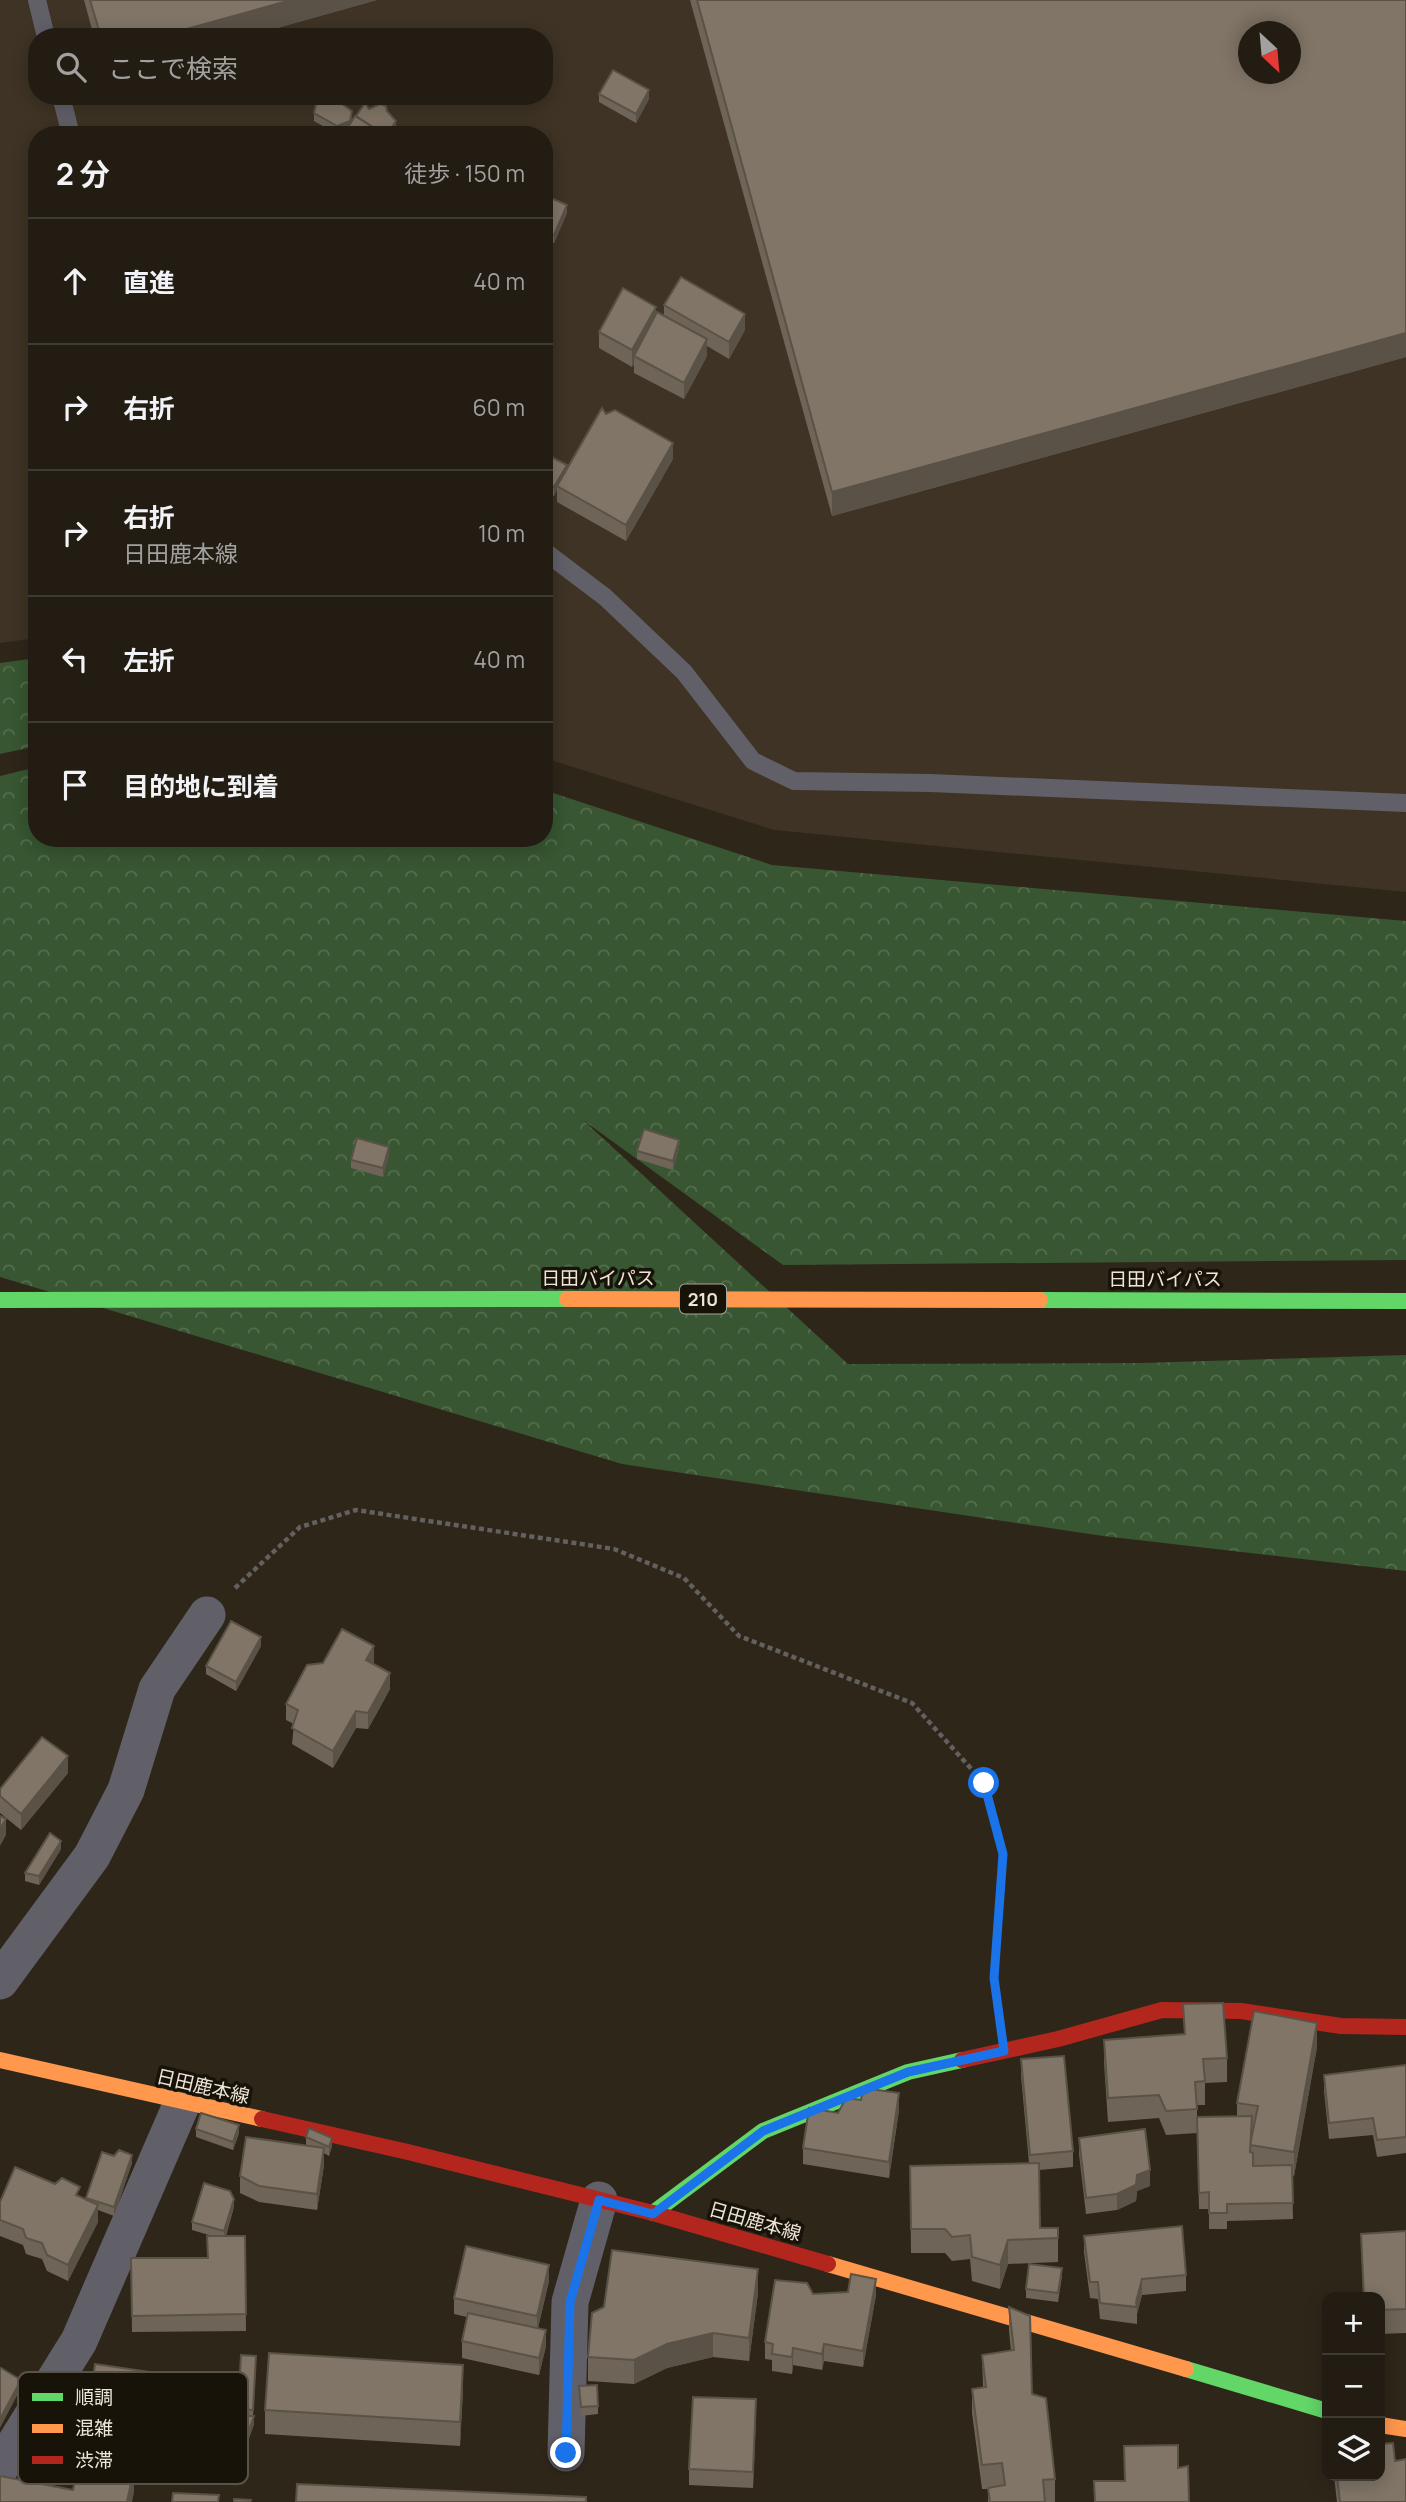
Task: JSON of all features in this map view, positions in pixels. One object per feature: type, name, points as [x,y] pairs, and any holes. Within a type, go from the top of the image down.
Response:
[{"type":"main road","name":"日田バイパス","points":[[0,1300],[610,1298],[1406,1301]]},
{"type":"main road","points":[[653,2214],[763,2131],[908,2072],[1058,2039],[1162,2010],[1241,2011],[1341,2026],[1406,2027]]},
{"type":"main road","name":"日田鹿本線","points":[[0,2060],[408,2152],[653,2214],[1322,2410]]},
{"type":"main road","points":[[1385,2426],[1406,2429]]},
{"type":"street","points":[[0,1981],[92,1856],[127,1790],[157,1689],[206,1615]]},
{"type":"street","points":[[60,2372],[79,2341],[182,2103]]},
{"type":"street","points":[[566,2453],[570,2302],[599,2200]]},
{"type":"street","points":[[0,2468],[18,2439]]},
{"type":"lane","points":[[37,0],[44,28]]},
{"type":"lane","points":[[63,105],[69,126]]},
{"type":"lane","points":[[553,558],[605,597],[684,672],[753,761],[794,781],[930,783],[1406,803]]},
{"type":"path","points":[[206,1615],[300,1527],[356,1510],[614,1549],[684,1578],[740,1636],[912,1703],[984,1783],[1003,1854],[994,1978],[1004,2051]]},
{"type":"shaded area","points":[[0,0],[1406,0],[1406,892],[774,830],[553,761],[553,126],[28,126],[28,639],[0,643]]},
{"type":"green space","points":[[28,659],[28,748],[0,754],[0,663]]},
{"type":"green space","points":[[28,769],[28,847],[553,847],[553,793],[772,865],[1406,921],[1406,1260],[783,1265],[583,1120],[848,1364],[1140,1363],[1406,1355],[1406,1571],[1103,1536],[622,1464],[0,1277],[0,776]]},
{"type":"building","points":[[90,0],[291,0],[190,28],[98,28]]},
{"type":"building","points":[[697,0],[1406,0],[1406,333],[832,492]]},
{"type":"building","points":[[613,70],[649,90],[636,114],[599,94]]},
{"type":"building","points":[[316,105],[344,105],[352,111],[350,121],[337,126],[314,113]]},
{"type":"building","points":[[364,105],[369,109],[383,105],[396,121],[393,126],[371,126],[356,116]]},
{"type":"building","points":[[355,116],[371,126],[349,126]]},
{"type":"building","points":[[553,199],[567,205],[553,235]]},
{"type":"building","points":[[681,277],[745,314],[729,342],[664,305]]},
{"type":"building","points":[[623,288],[656,307],[632,350],[599,332]]},
{"type":"building","points":[[657,312],[707,339],[684,383],[634,356]]},
{"type":"building","points":[[602,408],[606,414],[615,410],[673,443],[626,525],[557,486]]},
{"type":"building","points":[[553,458],[567,465],[553,486]]},
{"type":"building","points":[[644,1129],[679,1140],[673,1161],[637,1151]]},
{"type":"building","points":[[357,1138],[389,1147],[383,1168],[351,1160]]},
{"type":"building","points":[[231,1621],[261,1637],[236,1682],[206,1666]]},
{"type":"building","points":[[342,1629],[374,1646],[366,1660],[390,1673],[368,1713],[356,1711],[333,1751],[292,1728],[298,1710],[286,1704],[307,1665],[323,1663]]},
{"type":"building","points":[[42,1737],[68,1756],[21,1814],[0,1796],[0,1789]]},
{"type":"building","points":[[0,1816],[6,1819],[0,1829]]},
{"type":"building","points":[[50,1833],[61,1841],[39,1876],[25,1873]]},
{"type":"building","points":[[1223,2003],[1227,2058],[1203,2059],[1205,2081],[1195,2082],[1197,2109],[1166,2111],[1159,2095],[1108,2098],[1104,2040],[1185,2034],[1183,2004]]},
{"type":"building","points":[[1254,2011],[1317,2023],[1294,2152],[1250,2145],[1258,2106],[1237,2103]]},
{"type":"building","points":[[1064,2056],[1073,2151],[1030,2155],[1021,2059]]},
{"type":"building","points":[[1406,2065],[1406,2137],[1377,2140],[1373,2118],[1329,2123],[1324,2075]]},
{"type":"building","points":[[863,2088],[899,2093],[889,2162],[803,2148],[809,2108],[838,2113],[846,2098],[861,2100]]},
{"type":"building","points":[[201,2113],[239,2125],[233,2142],[196,2129]]},
{"type":"building","points":[[1252,2116],[1250,2152],[1253,2153],[1253,2166],[1292,2165],[1293,2203],[1227,2204],[1227,2213],[1209,2213],[1209,2192],[1199,2193],[1197,2117]]},
{"type":"building","points":[[309,2128],[332,2138],[329,2147],[306,2137]]},
{"type":"building","points":[[1145,2129],[1150,2170],[1137,2175],[1136,2185],[1117,2194],[1086,2198],[1079,2138]]},
{"type":"building","points":[[246,2137],[324,2148],[317,2194],[259,2186],[240,2176]]},
{"type":"building","points":[[119,2150],[132,2155],[114,2207],[86,2198],[102,2152],[114,2156]]},
{"type":"building","points":[[1039,2163],[1040,2228],[1058,2228],[1058,2238],[1008,2240],[1000,2265],[972,2257],[970,2235],[952,2237],[945,2229],[911,2229],[910,2166]]},
{"type":"building","points":[[15,2167],[55,2184],[62,2178],[80,2187],[76,2195],[98,2205],[68,2265],[47,2255],[42,2243],[26,2238],[23,2229],[0,2220],[0,2202]]},
{"type":"building","points":[[204,2183],[230,2191],[234,2199],[224,2231],[192,2222]]},
{"type":"building","points":[[1182,2226],[1186,2275],[1142,2279],[1137,2307],[1100,2303],[1098,2282],[1090,2282],[1084,2236]]},
{"type":"building","points":[[1406,2231],[1406,2309],[1385,2310],[1385,2292],[1364,2292],[1361,2234]]},
{"type":"building","points":[[207,2236],[245,2236],[246,2314],[132,2316],[131,2258],[208,2258]]},
{"type":"building","points":[[466,2246],[549,2265],[537,2316],[454,2298]]},
{"type":"building","points":[[612,2250],[758,2269],[749,2338],[713,2333],[667,2344],[634,2360],[588,2357],[592,2313],[604,2307]]},
{"type":"building","points":[[1029,2264],[1062,2268],[1058,2293],[1026,2289]]},
{"type":"building","points":[[851,2274],[876,2279],[863,2351],[824,2344],[822,2354],[793,2348],[792,2357],[772,2354],[773,2344],[765,2342],[775,2280],[807,2283],[813,2294],[848,2292]]},
{"type":"building","points":[[1009,2307],[1030,2316],[1032,2394],[1046,2398],[1055,2479],[1043,2480],[1045,2502],[990,2502],[988,2488],[1005,2485],[1002,2463],[982,2465],[972,2389],[986,2387],[982,2355],[1014,2350]]},
{"type":"building","points":[[468,2313],[546,2330],[539,2358],[462,2341]]},
{"type":"building","points":[[269,2353],[463,2365],[460,2422],[265,2410]]},
{"type":"building","points":[[241,2355],[256,2356],[253,2410],[248,2410],[248,2372],[240,2372]]},
{"type":"building","points":[[95,2364],[150,2372],[94,2372]]},
{"type":"building","points":[[0,2369],[18,2378],[18,2386],[0,2419]]},
{"type":"building","points":[[597,2385],[598,2406],[581,2407],[579,2386]]},
{"type":"building","points":[[693,2397],[756,2399],[753,2472],[689,2469]]},
{"type":"building","points":[[248,2416],[254,2416],[248,2433]]},
{"type":"building","points":[[1393,2443],[1395,2461],[1406,2459],[1406,2502],[1340,2502],[1338,2481],[1385,2481],[1385,2444]]},
{"type":"building","points":[[1178,2445],[1178,2468],[1188,2466],[1189,2502],[1095,2502],[1094,2481],[1125,2481],[1124,2446]]},
{"type":"building","points":[[0,2476],[18,2479],[18,2484],[42,2484],[73,2490],[74,2484],[131,2484],[127,2502],[0,2502]]},
{"type":"building","points":[[297,2484],[586,2497],[586,2502],[296,2502]]},
{"type":"building","points":[[173,2493],[219,2495],[218,2502],[172,2502]]},
{"type":"building","points":[[234,2499],[251,2500],[234,2502]]},
{"type":"traffic: fast","points":[[0,1300],[567,1299]]},
{"type":"traffic: fast","points":[[1040,1300],[1406,1301]]},
{"type":"traffic: fast","points":[[653,2213],[763,2131],[908,2072],[962,2060]]},
{"type":"traffic: fast","points":[[1186,2369],[1322,2410]]},
{"type":"traffic: slow","points":[[567,1299],[1040,1300]]},
{"type":"traffic: slow","points":[[0,2060],[262,2119]]},
{"type":"traffic: slow","points":[[828,2264],[1186,2369]]},
{"type":"traffic: slow","points":[[1385,2426],[1406,2429]]},
{"type":"traffic: jam","points":[[962,2060],[1058,2039],[1162,2010],[1241,2011],[1341,2026],[1406,2027]]},
{"type":"traffic: jam","points":[[262,2119],[653,2213],[828,2264]]},
{"type":"route","points":[[566,2453],[570,2302],[599,2200],[653,2214],[763,2131],[908,2072],[1004,2051],[994,1978],[1003,1854],[984,1783]]}]
